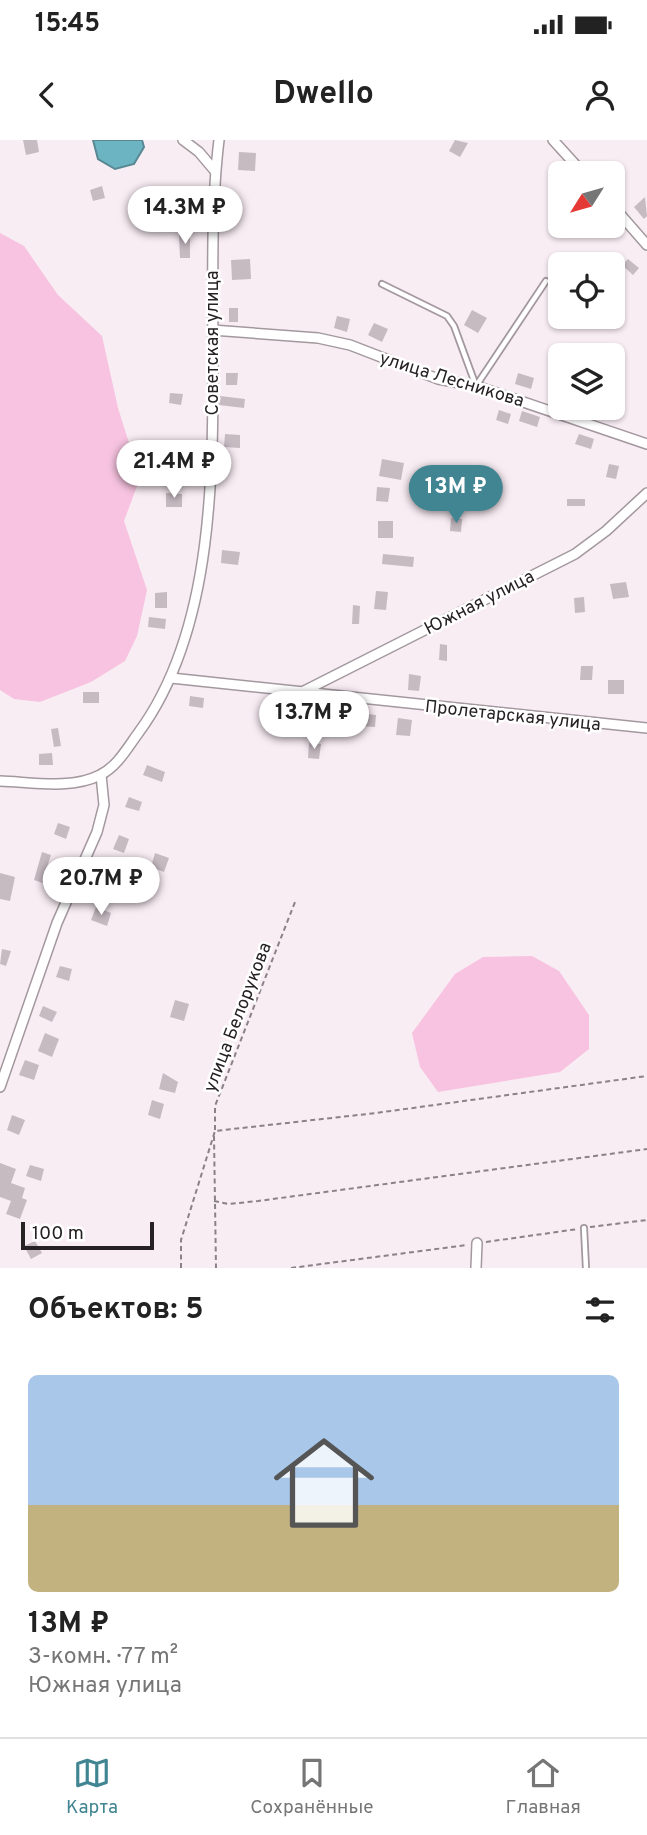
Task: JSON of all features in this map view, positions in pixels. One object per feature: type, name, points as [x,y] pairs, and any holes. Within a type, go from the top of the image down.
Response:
[{"type":"street","points":[[183,140],[200,152],[215,171]]},
{"type":"street","name":"Советская улица","points":[[101,775],[124,753],[154,712],[171,678],[191,617],[202,558],[209,494],[215,171],[219,140]]},
{"type":"street","points":[[552,140],[572,161]]},
{"type":"street","points":[[625,220],[647,245]]},
{"type":"street","name":"улица Лесникова","points":[[212,330],[318,338],[350,345],[438,379],[476,386],[647,444]]},
{"type":"street","name":"Южная улица","points":[[299,694],[575,554],[606,531],[647,493]]},
{"type":"street","name":"Пролетарская улица","points":[[171,678],[299,694],[647,728]]},
{"type":"street","points":[[0,781],[61,784],[83,782],[101,775],[104,804],[97,832],[57,923],[0,1087]]},
{"type":"street","points":[[476,1268],[477,1243]]},
{"type":"lane","points":[[476,386],[546,281]]},
{"type":"lane","points":[[382,284],[447,316],[454,326],[476,386]]},
{"type":"lane","points":[[584,1228],[586,1268]]},
{"type":"path","name":"улица Белорукова","points":[[216,1268],[215,1106],[295,902]]},
{"type":"path","points":[[181,1268],[181,1240],[215,1131],[277,1126],[647,1076]]},
{"type":"path","points":[[214,1201],[228,1204],[258,1201],[647,1149]]},
{"type":"shaded area","points":[[0,233],[24,246],[58,295],[102,336],[118,408],[140,478],[124,521],[147,590],[137,636],[125,661],[91,682],[40,702],[14,699],[0,690]]},
{"type":"shaded area","points":[[532,956],[559,971],[589,1015],[589,1049],[560,1072],[438,1092],[420,1067],[412,1033],[455,974],[483,957]]},
{"type":"water","points":[[93,140],[142,140],[144,147],[134,164],[115,169],[98,159]]},
{"type":"building","points":[[23,140],[37,140],[39,152],[26,155]]},
{"type":"building","points":[[455,140],[468,143],[460,157],[449,151]]},
{"type":"building","points":[[239,152],[256,153],[255,171],[238,170]]},
{"type":"building","points":[[102,186],[105,198],[93,201],[90,190]]},
{"type":"building","points":[[156,193],[171,193],[172,204],[157,205]]},
{"type":"building","points":[[645,197],[647,216],[644,219],[634,207]]},
{"type":"building","points":[[179,235],[190,235],[190,258],[180,258]]},
{"type":"building","points":[[250,259],[251,279],[232,280],[231,260]]},
{"type":"building","points":[[628,259],[639,268],[633,275],[625,268]]},
{"type":"building","points":[[229,308],[238,308],[238,322],[229,322]]},
{"type":"building","points":[[472,310],[487,318],[478,333],[464,325]]},
{"type":"building","points":[[337,316],[350,319],[347,332],[334,328]]},
{"type":"building","points":[[374,323],[388,329],[382,342],[368,335]]},
{"type":"building","points":[[226,373],[238,373],[237,385],[226,385]]},
{"type":"building","points":[[518,373],[534,378],[531,389],[515,384]]},
{"type":"building","points":[[170,393],[183,394],[181,405],[169,403]]},
{"type":"building","points":[[220,396],[245,399],[244,408],[219,405]]},
{"type":"building","points":[[499,410],[511,414],[508,424],[496,420]]},
{"type":"building","points":[[522,411],[540,417],[537,427],[519,421]]},
{"type":"building","points":[[225,434],[240,435],[240,448],[224,447]]},
{"type":"building","points":[[579,434],[594,439],[591,449],[575,444]]},
{"type":"building","points":[[382,459],[404,463],[401,480],[379,476]]},
{"type":"building","points":[[609,464],[619,466],[616,479],[606,477]]},
{"type":"building","points":[[377,487],[390,488],[388,502],[376,501]]},
{"type":"building","points":[[166,493],[182,494],[182,507],[166,507]]},
{"type":"building","points":[[567,499],[585,499],[585,506],[567,506]]},
{"type":"building","points":[[451,518],[462,519],[461,532],[450,531]]},
{"type":"building","points":[[378,521],[393,521],[393,538],[378,538]]},
{"type":"building","points":[[222,550],[240,552],[238,565],[221,563]]},
{"type":"building","points":[[383,554],[414,557],[413,567],[382,564]]},
{"type":"building","points":[[626,582],[629,597],[613,599],[610,584]]},
{"type":"building","points":[[376,591],[388,592],[386,610],[374,609]]},
{"type":"building","points":[[167,592],[167,608],[155,608],[155,593]]},
{"type":"building","points":[[584,597],[585,612],[575,613],[574,598]]},
{"type":"building","points":[[353,605],[360,606],[359,624],[352,624]]},
{"type":"building","points":[[149,617],[166,619],[165,629],[148,627]]},
{"type":"building","points":[[440,644],[447,645],[447,661],[439,660]]},
{"type":"building","points":[[581,666],[593,666],[592,680],[580,680]]},
{"type":"building","points":[[409,674],[421,676],[419,691],[408,690]]},
{"type":"building","points":[[608,680],[624,680],[624,694],[608,694]]},
{"type":"building","points":[[83,692],[99,692],[99,703],[83,703]]},
{"type":"building","points":[[190,696],[204,698],[203,708],[189,706]]},
{"type":"building","points":[[315,708],[327,709],[326,724],[314,723]]},
{"type":"building","points":[[359,713],[376,715],[375,727],[358,726]]},
{"type":"building","points":[[398,718],[412,720],[410,736],[396,735]]},
{"type":"building","points":[[58,728],[61,746],[54,747],[51,729]]},
{"type":"building","points":[[309,743],[321,744],[319,759],[308,758]]},
{"type":"building","points":[[52,753],[53,765],[39,765],[39,754]]},
{"type":"building","points":[[147,765],[165,772],[162,782],[143,775]]},
{"type":"building","points":[[129,797],[142,802],[139,811],[125,807]]},
{"type":"building","points":[[58,823],[70,827],[66,839],[54,834]]},
{"type":"building","points":[[119,835],[129,839],[124,853],[113,849]]},
{"type":"building","points":[[42,852],[51,855],[45,873],[55,877],[51,886],[34,880]]},
{"type":"building","points":[[155,853],[169,858],[164,872],[151,867]]},
{"type":"building","points":[[0,873],[15,877],[10,901],[0,899]]},
{"type":"building","points":[[96,874],[109,880],[104,891],[91,885]]},
{"type":"building","points":[[96,907],[111,913],[107,926],[91,920]]},
{"type":"building","points":[[2,949],[11,951],[6,966],[0,964]]},
{"type":"building","points":[[60,966],[72,969],[69,981],[56,977]]},
{"type":"building","points":[[175,1000],[189,1004],[184,1021],[170,1017]]},
{"type":"building","points":[[43,1006],[57,1012],[52,1022],[39,1016]]},
{"type":"building","points":[[45,1033],[59,1039],[52,1057],[38,1051]]},
{"type":"building","points":[[25,1060],[39,1065],[34,1080],[19,1075]]},
{"type":"building","points":[[163,1073],[178,1082],[175,1093],[159,1089]]},
{"type":"building","points":[[152,1100],[164,1104],[160,1119],[148,1115]]},
{"type":"building","points":[[12,1115],[25,1120],[19,1135],[7,1130]]},
{"type":"building","points":[[0,1163],[16,1169],[11,1183],[25,1188],[22,1198],[27,1200],[20,1219],[6,1214],[11,1201],[0,1197]]},
{"type":"building","points":[[30,1165],[44,1169],[41,1181],[26,1176]]},
{"type":"building","points":[[35,1241],[42,1253],[31,1259],[24,1246]]}]
